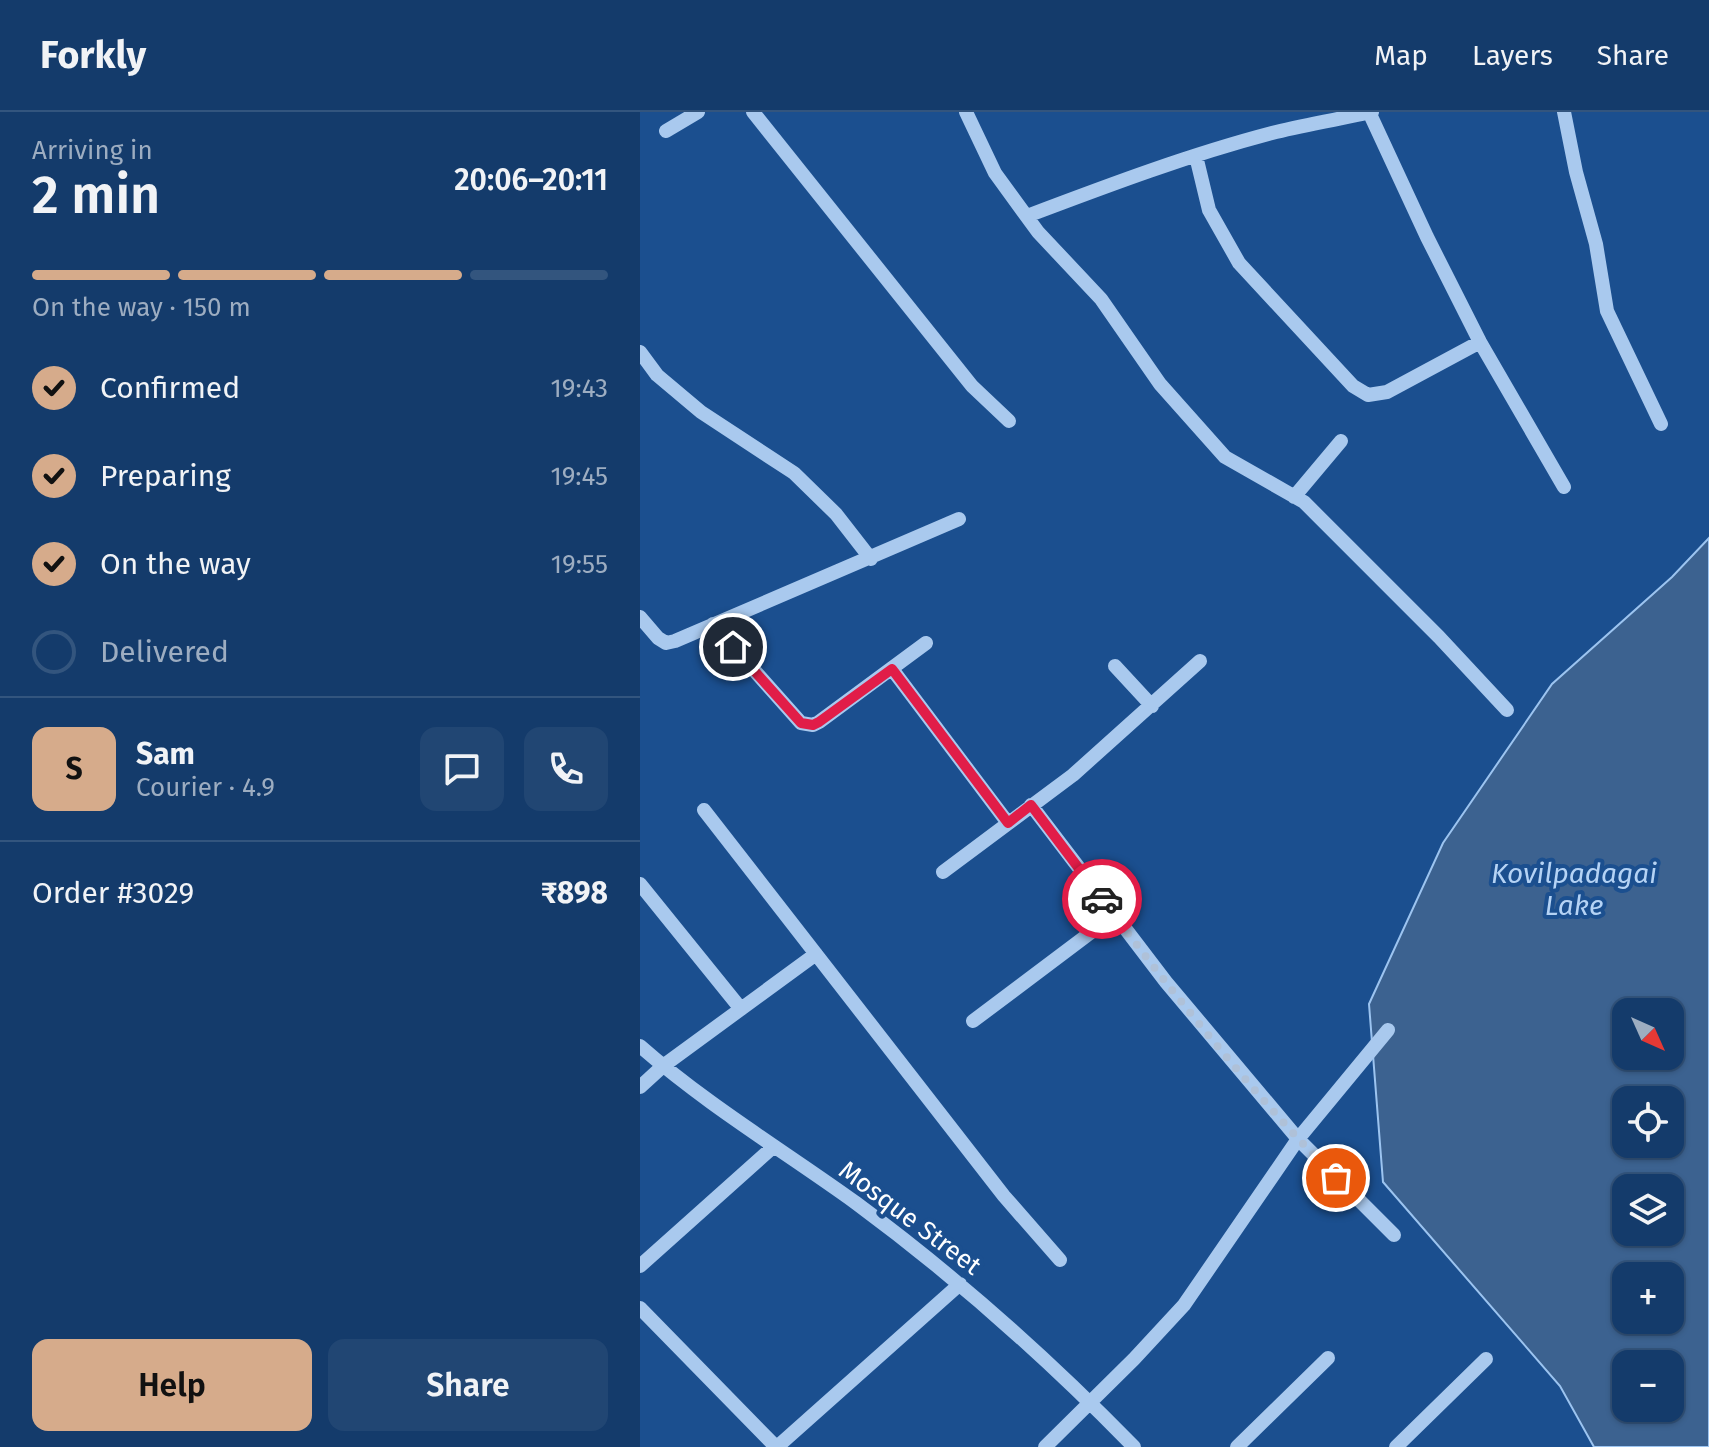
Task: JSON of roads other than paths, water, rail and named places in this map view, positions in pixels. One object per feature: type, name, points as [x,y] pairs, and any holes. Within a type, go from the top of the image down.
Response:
[{"type":"street","points":[[666,131],[698,112]]},
{"type":"street","points":[[753,112],[972,386],[1009,421]]},
{"type":"street","points":[[966,112],[995,173],[1027,216],[1101,299],[1160,384],[1225,457],[1304,502],[1364,560],[1507,710]]},
{"type":"street","points":[[1027,216],[1300,119],[1370,112],[1427,237],[1480,342],[1564,487]]},
{"type":"street","points":[[1564,112],[1576,172],[1596,244],[1607,311],[1661,424]]},
{"type":"street","points":[[1196,156],[1209,210],[1239,263],[1353,386],[1368,395],[1387,392],[1480,342]]},
{"type":"street","points":[[640,352],[657,375],[701,412],[794,473],[836,514],[871,559]]},
{"type":"street","points":[[1294,497],[1341,441]]},
{"type":"street","points":[[640,617],[666,643],[871,559],[959,519]]},
{"type":"street","points":[[713,624],[772,692],[801,723],[807,725],[819,722],[926,643]]},
{"type":"street","points":[[943,872],[1073,775],[1200,661]]},
{"type":"street","points":[[1115,666],[1152,706]]},
{"type":"street","points":[[892,669],[1008,823]]},
{"type":"street","points":[[1031,805],[1166,982],[1298,1139],[1394,1235]]},
{"type":"street","points":[[704,810],[1004,1196],[1060,1260]]},
{"type":"street","points":[[640,884],[741,1009]]},
{"type":"street","points":[[973,1021],[1114,915]]},
{"type":"street","points":[[640,1087],[663,1066],[816,954]]},
{"type":"street","points":[[1045,1447],[1184,1305],[1298,1139],[1388,1030]]},
{"type":"street","name":"Mosque Street","points":[[640,1046],[960,1284],[1090,1401],[1134,1447]]},
{"type":"street","points":[[640,1266],[773,1147]]},
{"type":"street","points":[[640,1308],[776,1447],[960,1284]]},
{"type":"street","points":[[1237,1447],[1328,1358]]},
{"type":"street","points":[[1396,1447],[1486,1359]]},
{"type":"water","name":"Kovilpadagai Lake","points":[[1709,538],[1709,1447],[1594,1447],[1560,1386],[1383,1182],[1369,1004],[1443,843],[1552,684],[1672,577]]}]
